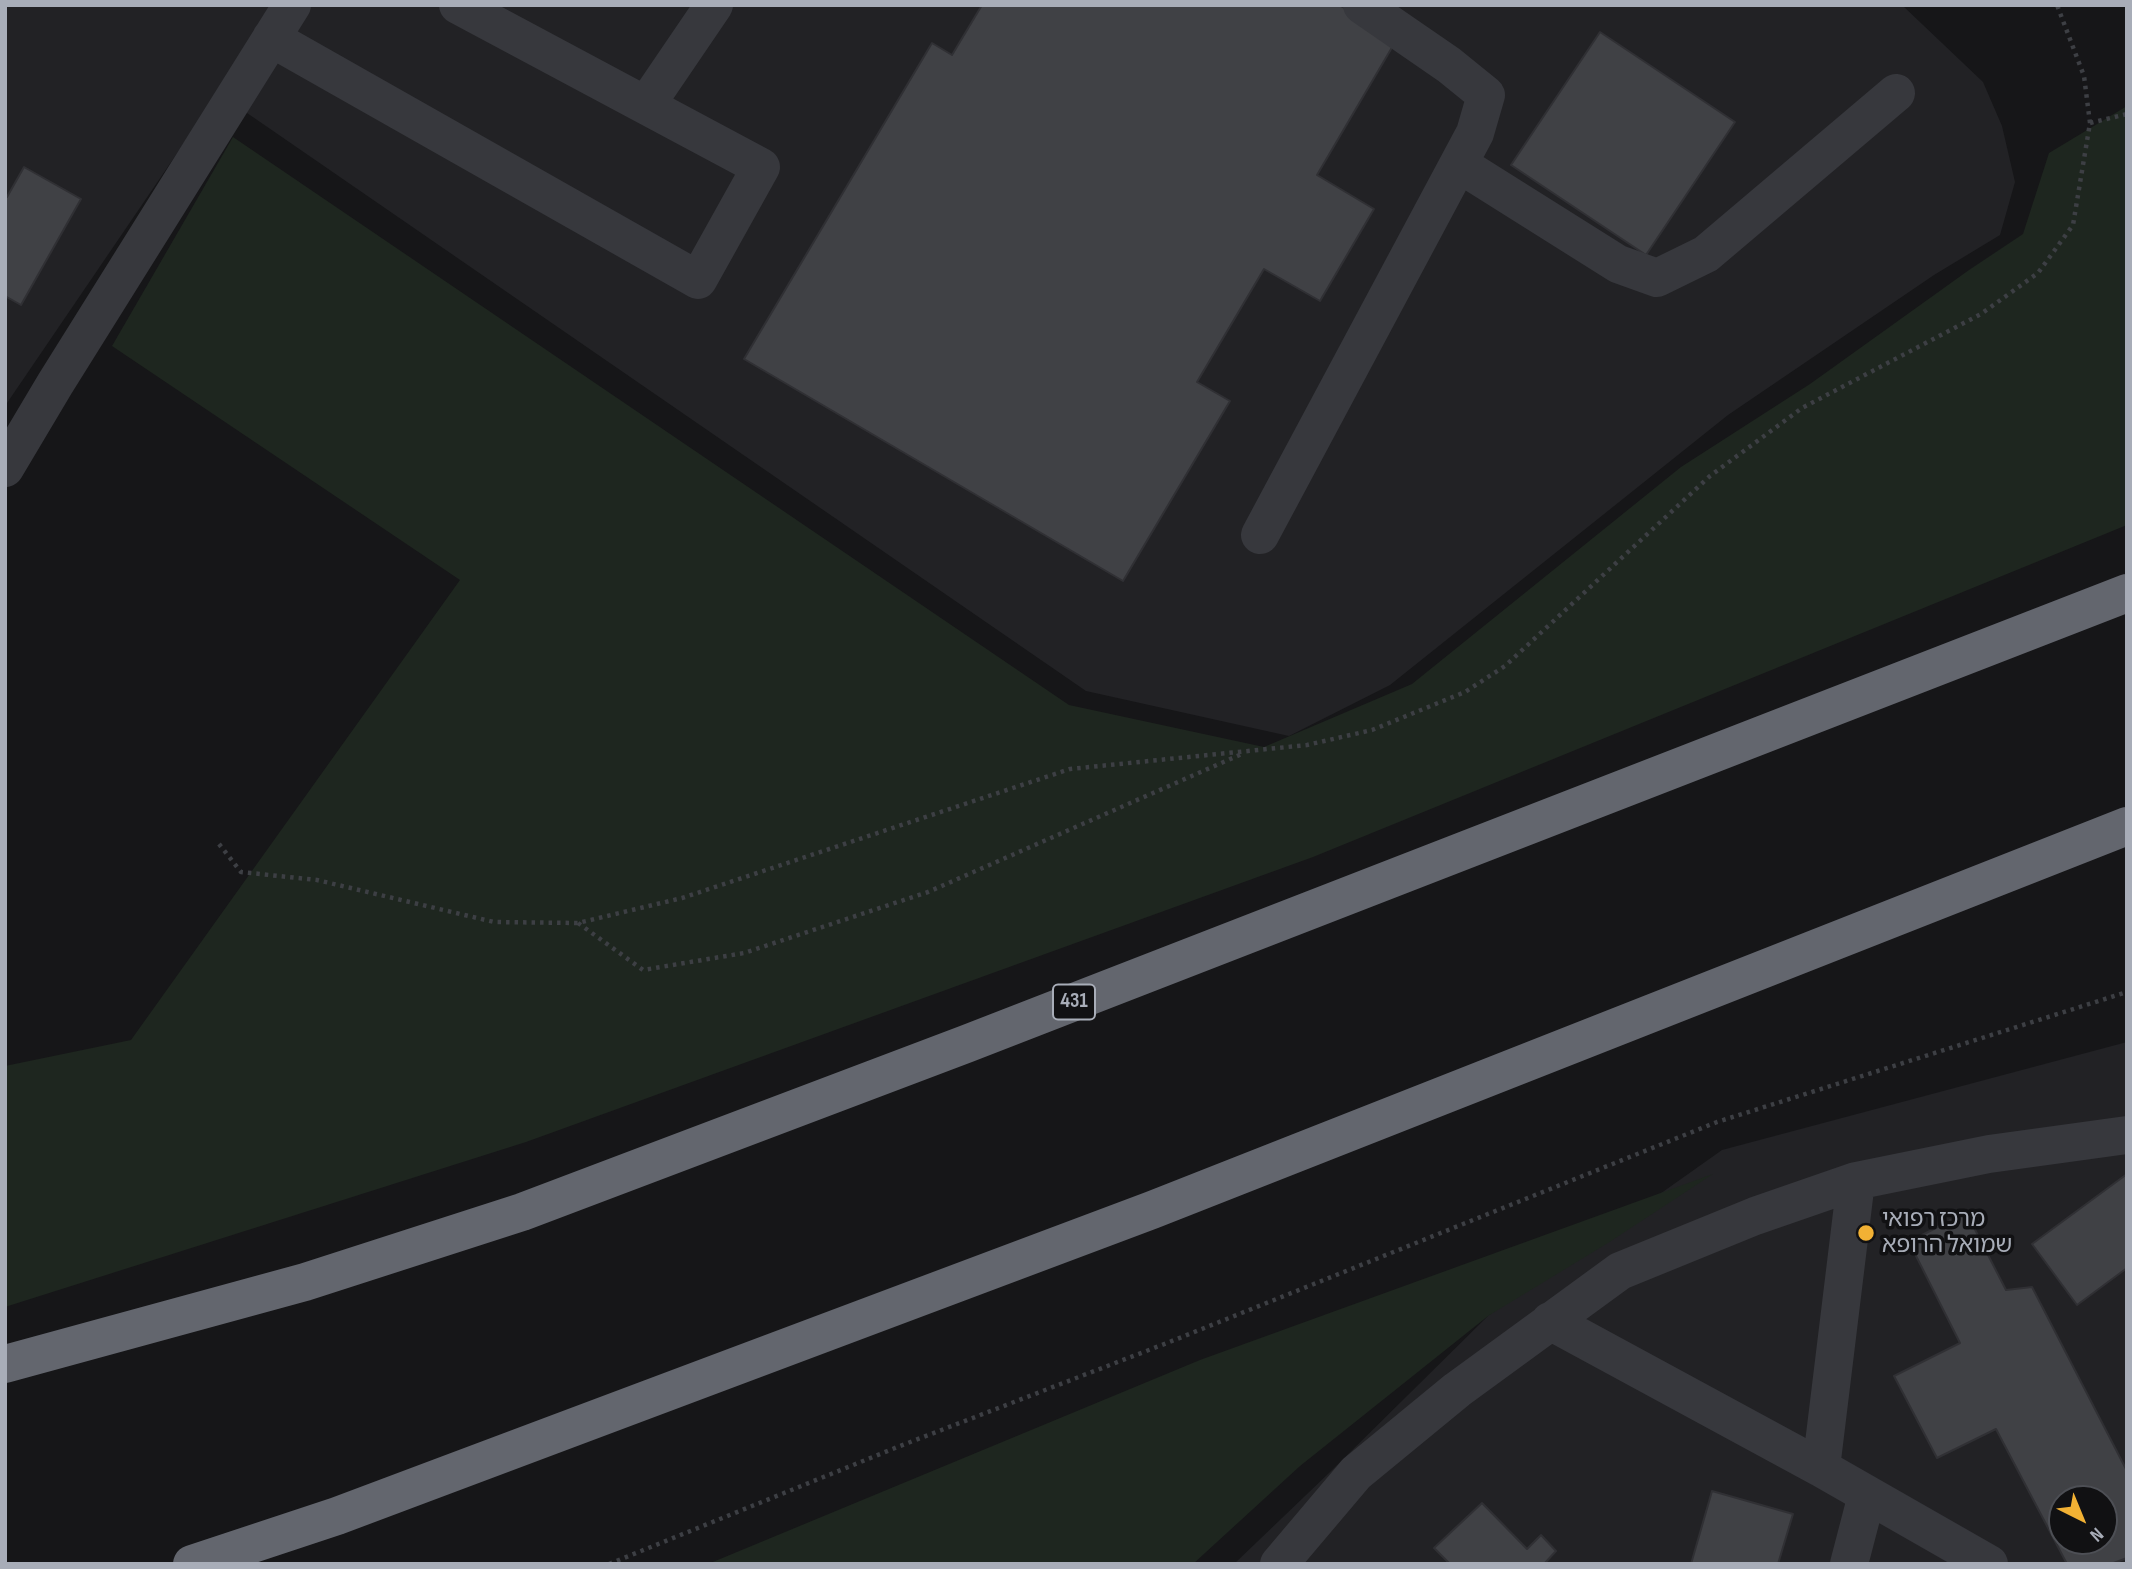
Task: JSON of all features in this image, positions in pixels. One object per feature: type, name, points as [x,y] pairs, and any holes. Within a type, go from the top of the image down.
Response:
[{"type":"highway","name":"431","points":[[5,1364],[305,1282],[522,1212],[966,1044],[2127,593]]},
{"type":"highway","points":[[192,1564],[337,1516],[1139,1215],[2127,826]]},
{"type":"street","points":[[5,468],[283,15],[698,280],[761,167],[458,5]]},
{"type":"street","points":[[646,105],[714,5]]},
{"type":"street","points":[[1260,535],[1475,133],[1486,95],[1449,65],[1362,5]]},
{"type":"street","points":[[1459,164],[1618,264],[1657,278],[1706,254],[1896,93]]},
{"type":"street","points":[[1280,1563],[1356,1473],[1457,1390],[1620,1271],[1755,1216],[1856,1181],[1989,1154],[2127,1135]]},
{"type":"street","points":[[1821,1468],[1856,1181]]},
{"type":"street","points":[[1550,1321],[1821,1468],[1989,1564]]},
{"type":"street","points":[[1849,1564],[1867,1495]]},
{"type":"path","points":[[219,844],[241,872],[317,880],[494,922],[578,923],[682,898],[1070,769],[1307,745],[1372,730],[1465,692],[1505,666],[1710,476],[1802,408],[1981,314],[2038,273],[2073,225],[2090,123],[2084,76],[2057,5]]},
{"type":"path","points":[[2090,123],[2127,114]]},
{"type":"path","points":[[578,923],[643,970],[744,953],[928,892],[1248,751]]},
{"type":"path","points":[[609,1564],[1717,1122],[2127,992]]},
{"type":"shaded area","points":[[5,5],[1902,5],[1983,82],[2002,126],[2015,182],[2000,235],[1934,275],[1728,415],[1390,685],[1289,736],[1086,691],[218,93],[5,406]]},
{"type":"shaded area","points":[[2127,106],[2127,525],[1313,857],[526,1142],[5,1307],[5,1066],[131,1040],[460,580],[112,346],[233,137],[1069,705],[1264,747],[1412,684],[1681,467],[1810,384],[2023,234],[2049,153]]},
{"type":"shaded area","name":"מרכז רפואי שמואל הרופא","points":[[2127,1042],[2127,1564],[1234,1564],[1489,1315],[1722,1150]]},
{"type":"shaded area","points":[[1713,1174],[1608,1243],[1488,1316],[1300,1466],[1193,1564],[708,1564],[1200,1360]]},
{"type":"building","points":[[982,5],[1339,5],[1397,39],[1317,175],[1374,209],[1320,301],[1264,269],[1197,382],[1230,401],[1123,581],[744,359],[932,43],[952,55]]},
{"type":"building","points":[[1600,32],[1735,122],[1646,255],[1511,165]]},
{"type":"building","points":[[24,167],[81,199],[21,305],[5,296],[5,196],[7,197]]},
{"type":"building","points":[[2127,1174],[2127,1268],[2077,1305],[2032,1244]]},
{"type":"building","points":[[1966,1212],[2006,1290],[2032,1287],[2127,1471],[2127,1558],[2111,1564],[2067,1564],[2062,1555],[2118,1555],[2118,1485],[2048,1485],[2048,1528],[1996,1429],[1937,1458],[1894,1376],[1960,1343],[1909,1242]]},
{"type":"building","points":[[1712,1491],[1793,1514],[1778,1564],[1691,1564]]},
{"type":"building","points":[[1482,1503],[1527,1549],[1541,1535],[1556,1551],[1544,1564],[1450,1564],[1434,1548]]},
{"type":"place","name":"מרכז רפואי שמואל הרופא","points":[[1866,1233]]}]
